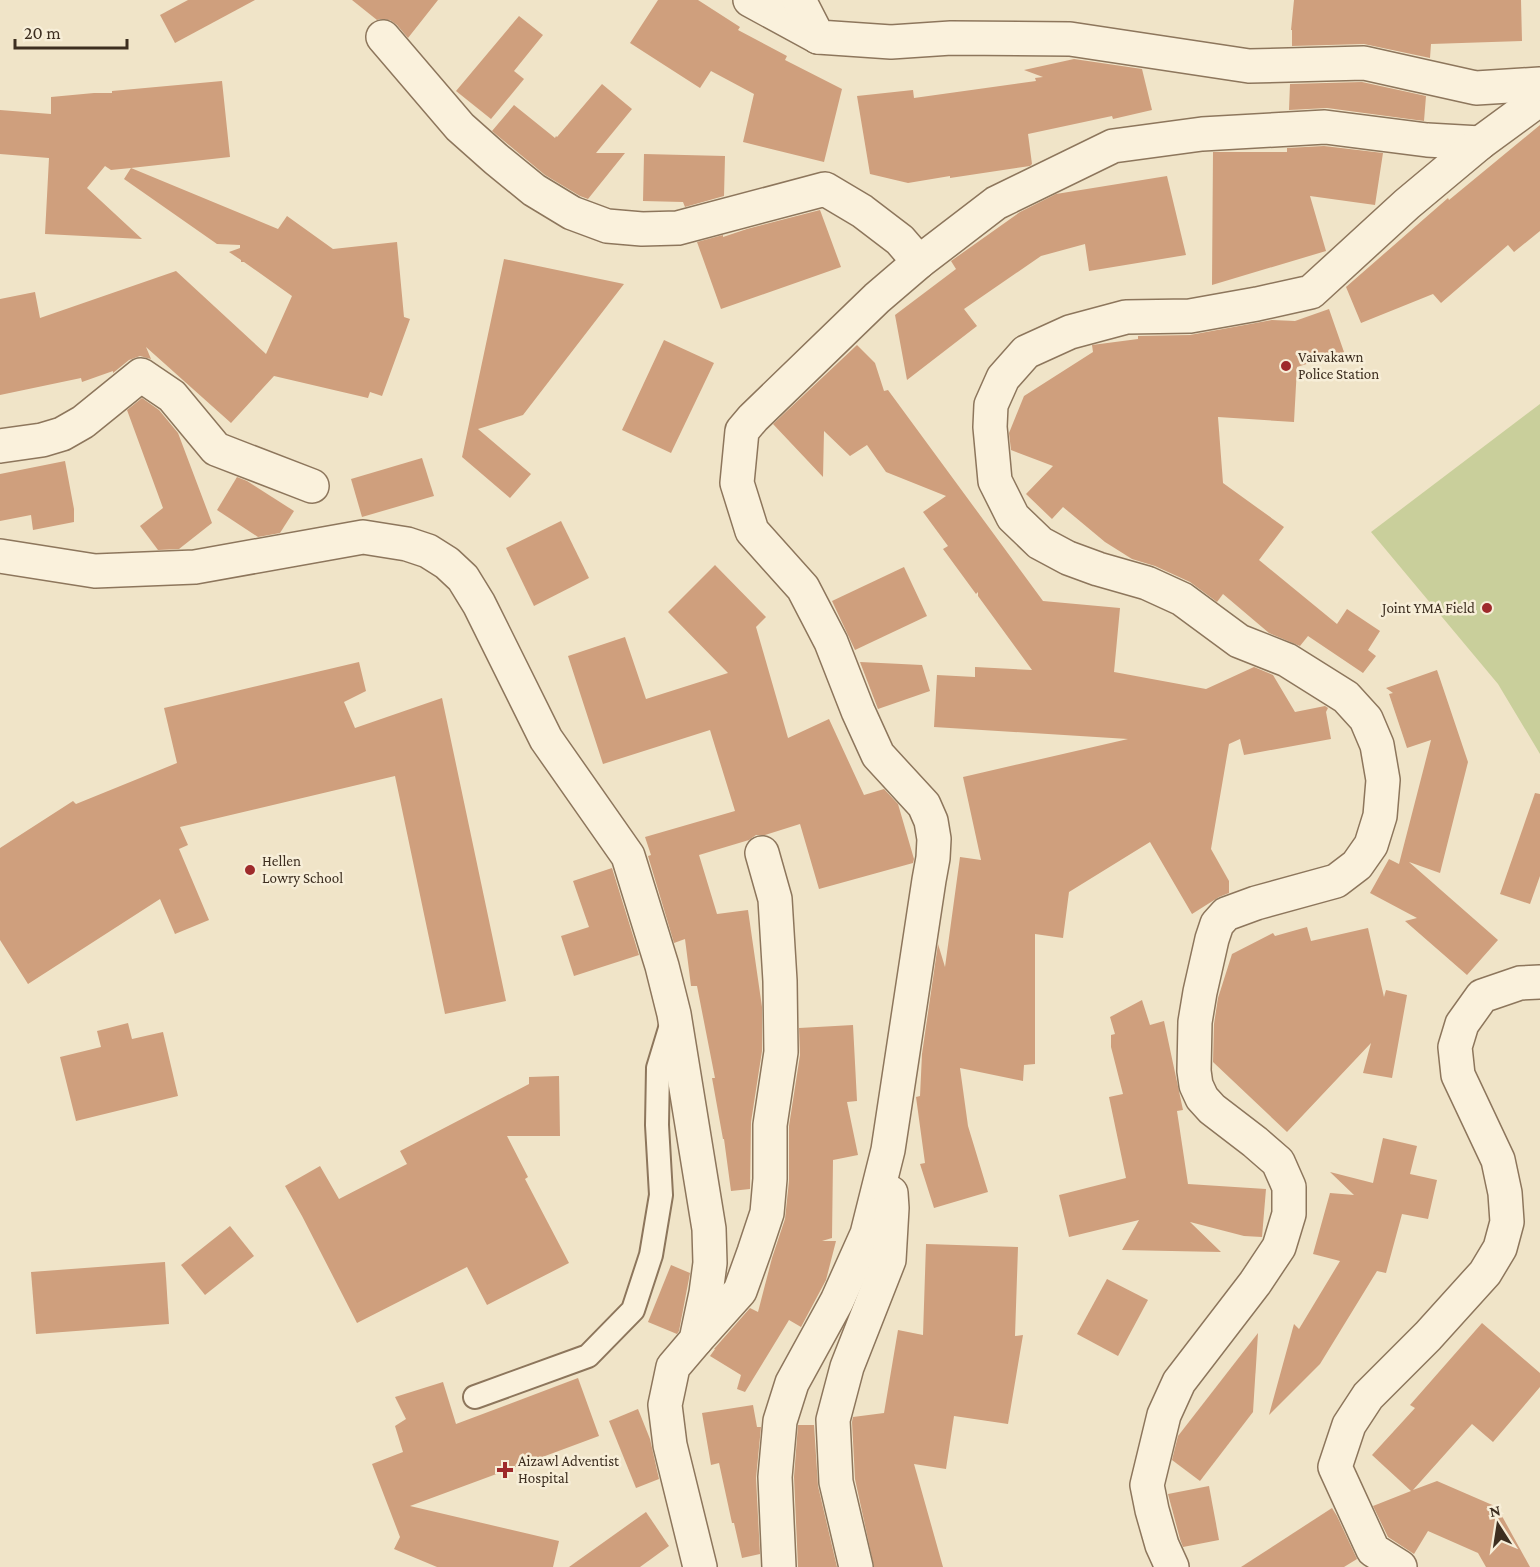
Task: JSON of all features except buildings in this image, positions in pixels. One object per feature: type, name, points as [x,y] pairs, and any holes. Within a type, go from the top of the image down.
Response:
[{"type":"street","points":[[750,0],[818,37],[891,42],[951,38],[1070,39],[1249,66],[1364,63],[1476,88],[1540,84]]},
{"type":"street","points":[[799,0],[818,37]]},
{"type":"street","points":[[383,37],[460,127],[534,190],[572,213],[607,226],[642,229],[678,228],[825,189],[862,211],[900,240],[919,262]]},
{"type":"street","points":[[1172,1567],[1162,1545],[1147,1485],[1164,1415],[1179,1382],[1255,1283],[1279,1247],[1289,1214],[1289,1187],[1278,1162],[1212,1109],[1202,1098],[1196,1085],[1195,1022],[1212,939],[1217,924],[1227,914],[1256,903],[1336,881],[1357,865],[1371,845],[1380,816],[1383,780],[1377,745],[1366,719],[1346,697],[1287,660],[1239,641],[1182,599],[1147,583],[1068,558],[1040,543],[1014,517],[995,481],[990,427],[992,405],[1003,378],[1026,352],[1070,332],[1126,317],[1190,316],[1311,292],[1407,204],[1480,143],[1540,99]]},
{"type":"street","points":[[779,1567],[775,1478],[780,1421],[792,1383],[837,1301],[867,1234],[888,1150],[934,839],[931,821],[924,806],[878,755],[831,642],[803,588],[752,531],[737,483],[742,431],[877,298],[919,262],[996,203],[1113,146],[1202,134],[1325,127],[1427,140],[1480,143]]},
{"type":"street","points":[[0,446],[42,440],[62,434],[83,422],[141,375],[172,396],[216,449],[312,486]]},
{"type":"street","points":[[0,556],[94,571],[195,567],[363,537],[407,544],[428,551],[447,563],[463,578],[479,604],[546,739],[628,856],[662,966],[674,1014],[709,1229],[710,1263],[696,1340]]},
{"type":"street","points":[[700,1567],[670,1445],[665,1405],[673,1367],[740,1291],[767,1213],[770,1179],[770,1125],[782,1052],[775,899],[762,853]]},
{"type":"street","points":[[1400,1567],[1373,1550],[1335,1467],[1349,1425],[1368,1396],[1428,1336],[1485,1273],[1500,1248],[1508,1222],[1498,1160],[1458,1075],[1455,1047],[1462,1024],[1482,996],[1520,983],[1540,982]]},
{"type":"street","points":[[856,1567],[836,1482],[833,1420],[847,1367],[889,1260],[892,1208],[888,1150]]},
{"type":"lane","points":[[476,1397],[588,1356],[633,1310],[651,1255],[661,1195],[657,1125],[658,1068],[674,1014]]},
{"type":"green space","name":"Joint YMA Field","points":[[1540,404],[1540,754],[1498,684],[1371,532]]},
{"type":"place","name":"Vaivakawn Police Station","points":[[1286,366]]},
{"type":"place","name":"Joint YMA Field","points":[[1487,608]]},
{"type":"place","name":"Hellen Lowry School","points":[[250,870]]},
{"type":"place","name":"Aizawl Adventist Hospital","points":[[505,1470]]}]
